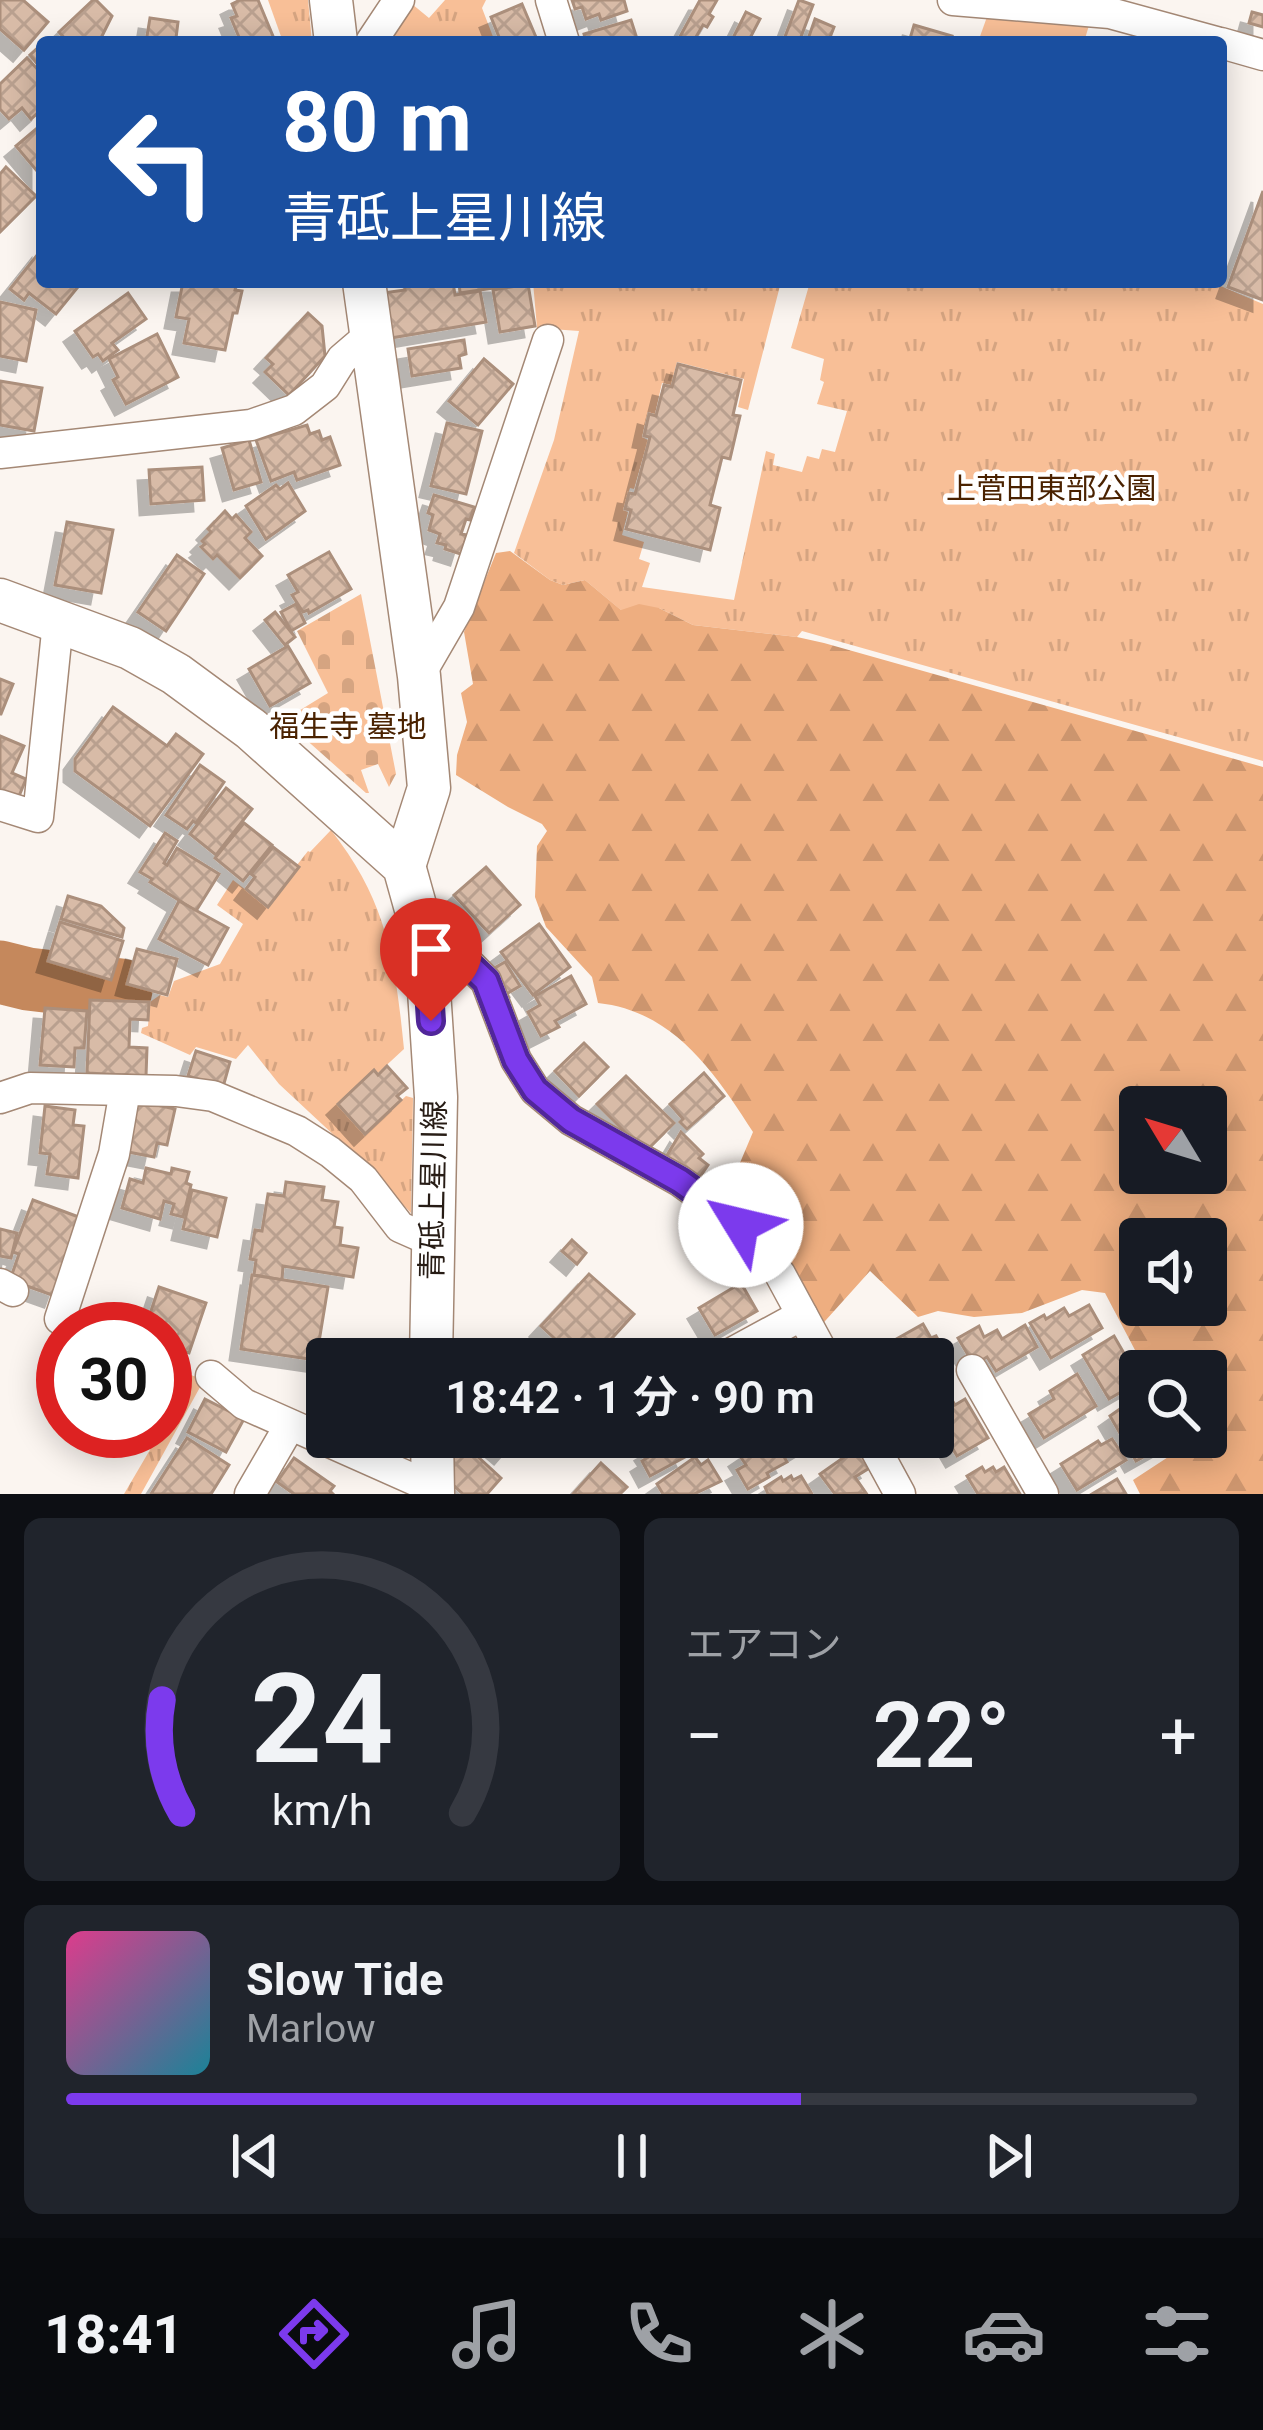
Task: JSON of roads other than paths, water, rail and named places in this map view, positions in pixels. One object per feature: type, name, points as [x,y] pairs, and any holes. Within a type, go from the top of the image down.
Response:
[{"type":"main road","points":[[332,0],[335,36]]},
{"type":"main road","points":[[0,600],[130,648],[209,696],[404,866],[429,788],[419,676],[365,288]]},
{"type":"main road","name":"青砥上星川線","points":[[404,866],[426,945],[436,1097],[432,1338]]},
{"type":"main road","points":[[432,1458],[433,1491]]},
{"type":"street","points":[[375,36],[399,0]]},
{"type":"street","points":[[550,0],[562,36]]},
{"type":"street","points":[[953,0],[1110,13],[1193,36]]},
{"type":"street","points":[[1227,45],[1263,55]]},
{"type":"street","points":[[5,450],[250,425],[294,410],[326,386],[342,359],[370,335]]},
{"type":"street","points":[[419,676],[459,607],[548,340]]},
{"type":"street","points":[[0,805],[38,817],[58,622]]},
{"type":"street","points":[[426,945],[460,956],[486,981],[516,1060],[535,1090],[571,1120],[680,1181],[741,1225],[780,1274],[815,1338]]},
{"type":"street","points":[[0,1098],[30,1088],[214,1096],[297,1131],[330,1152],[363,1179],[400,1227],[434,1242]]},
{"type":"street","points":[[65,1302],[114,1154],[125,1090]]},
{"type":"street","points":[[760,1338],[802,1315]]},
{"type":"street","points":[[973,1370],[1043,1494]]},
{"type":"street","points":[[211,1376],[244,1404],[433,1491]]},
{"type":"street","points":[[250,1494],[290,1425]]},
{"type":"street","points":[[880,1458],[900,1494]]},
{"type":"waterway","points":[[0,972],[121,990]]},
{"type":"park label","name":"上菅田東部公園","points":[[1051,488]]},
{"type":"park label","name":"福生寺 墓地","points":[[348,726]]}]
